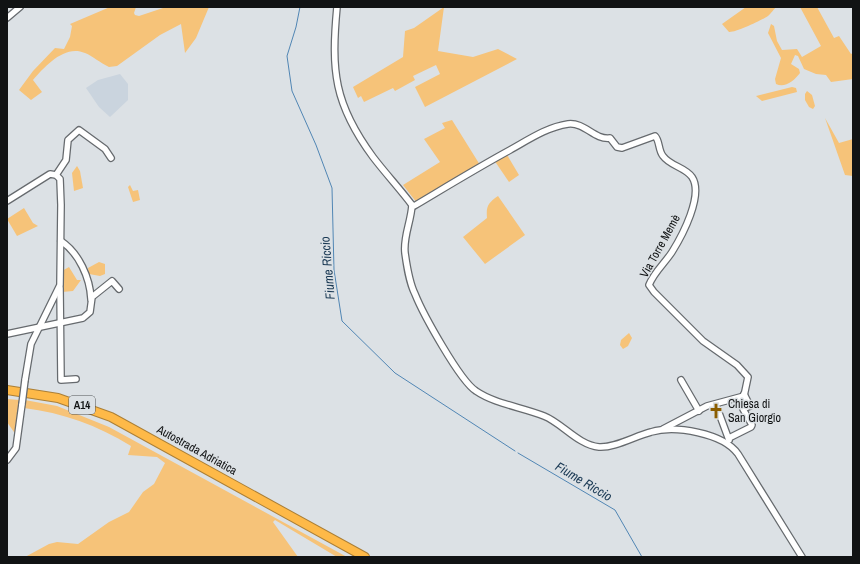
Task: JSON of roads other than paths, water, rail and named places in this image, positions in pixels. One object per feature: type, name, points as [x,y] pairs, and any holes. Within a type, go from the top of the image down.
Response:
[{"type":"highway","name":"Autostrada Adriatica","points":[[7,390],[34,393],[78,404],[110,417],[150,441],[268,506],[365,557]]},
{"type":"highway","name":"Autostrada Adriatica","points":[[7,395],[53,402],[78,409],[150,441]]},
{"type":"highway","name":"Autostrada Adriatica","points":[[268,506],[355,557]]},
{"type":"street","points":[[7,18],[20,7]]},
{"type":"street","points":[[337,7],[334,61],[342,103],[370,152],[412,206],[405,253],[414,294],[451,359],[462,376],[474,390],[486,397],[545,416],[593,446],[605,447],[661,430],[707,406],[716,405],[744,394],[750,406],[743,409],[752,425],[751,427],[729,438]]},
{"type":"street","name":"Via Torre Memè","points":[[412,206],[478,167],[537,135],[558,126],[577,124],[599,137],[610,138],[617,147],[622,148],[655,136],[663,155],[690,175],[695,184],[696,191],[689,217],[681,236],[672,252],[649,285],[654,292],[703,341],[737,365],[748,377],[744,394]]},
{"type":"street","points":[[56,175],[66,160],[68,140],[79,130],[105,149],[111,158]]},
{"type":"street","points":[[7,201],[50,174],[56,175],[61,183],[61,380],[76,379]]},
{"type":"street","points":[[7,334],[60,324],[88,315],[91,308],[91,299],[90,286],[87,277],[72,251],[61,241]]},
{"type":"street","points":[[91,299],[112,281],[119,289]]},
{"type":"street","points":[[7,460],[16,448],[31,344],[37,329],[60,285]]},
{"type":"street","points":[[682,380],[699,411]]},
{"type":"street","points":[[716,405],[729,438],[730,446],[802,557]]},
{"type":"street","points":[[661,430],[695,433],[712,437],[730,446]]},
{"type":"waterway","name":"Fiume Riccio","points":[[300,7],[296,27],[287,56],[292,91],[316,145],[332,188],[334,270],[342,321],[395,373],[515,451]]},
{"type":"waterway","name":"Fiume Riccio","points":[[518,453],[615,510],[642,557]]},
{"type":"place","name":"Chiesa di San Giorgio","points":[[716,411]]}]
